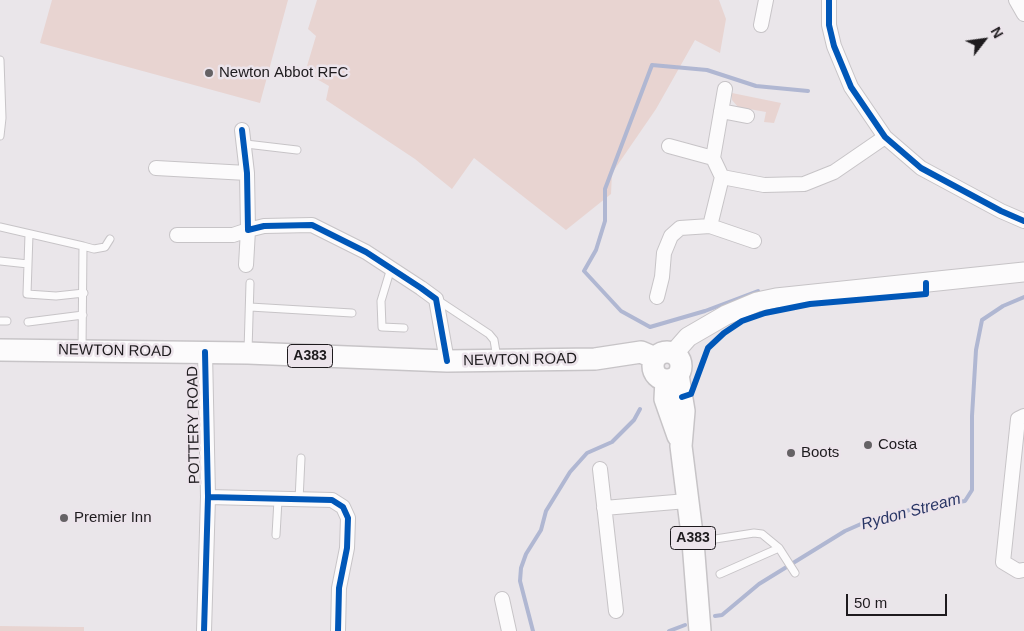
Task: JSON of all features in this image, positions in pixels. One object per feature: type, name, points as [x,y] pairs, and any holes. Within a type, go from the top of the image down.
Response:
[{"type":"main road","points":[[668,367],[688,337],[708,328],[741,308],[776,298],[1024,272]]},
{"type":"main road","name":"NEWTON ROAD","points":[[0,350],[248,353],[447,361],[621,357],[635,369],[668,367]]},
{"type":"main road","name":"A383","points":[[668,367],[665,399],[681,446],[693,542],[700,631]]},
{"type":"street","points":[[761,24],[766,0]]},
{"type":"street","points":[[829,0],[829,25],[834,46],[851,87],[885,137],[921,168],[1001,211],[1024,221]]},
{"type":"street","points":[[1016,0],[1024,14]]},
{"type":"street","points":[[710,226],[722,177],[713,158],[725,89]]},
{"type":"street","points":[[721,111],[747,116]]},
{"type":"street","points":[[244,137],[248,230],[246,265]]},
{"type":"street","points":[[722,177],[764,185],[804,184],[834,172],[885,137]]},
{"type":"street","points":[[669,146],[713,158]]},
{"type":"street","points":[[156,168],[247,173]]},
{"type":"street","points":[[177,235],[234,235],[264,226],[312,225],[366,252],[436,299],[447,361]]},
{"type":"street","points":[[656,297],[662,278],[664,253],[671,236],[680,228],[710,226],[754,241]]},
{"type":"street","name":"POTTERY ROAD","points":[[204,631],[208,497],[205,352]]},
{"type":"street","points":[[1024,416],[1018,420],[1002,562],[1018,571],[1024,570]]},
{"type":"street","points":[[600,469],[616,611]]},
{"type":"street","name":"POTTERY ROAD","points":[[208,497],[332,500],[343,507],[348,518],[347,548],[339,588],[338,631]]},
{"type":"street","points":[[604,508],[687,501]]},
{"type":"street","points":[[502,599],[509,631]]},
{"type":"lane","points":[[0,60],[2,118],[0,136]]},
{"type":"lane","points":[[244,137],[297,150]]},
{"type":"lane","points":[[0,227],[94,249],[105,247],[110,239]]},
{"type":"lane","points":[[29,234],[27,294],[56,296],[84,293]]},
{"type":"lane","points":[[82,350],[83,246]]},
{"type":"lane","points":[[0,261],[28,264]]},
{"type":"lane","points":[[391,268],[382,301],[382,327],[404,328]]},
{"type":"lane","points":[[248,353],[250,284]]},
{"type":"lane","points":[[436,299],[488,334],[494,340],[498,360]]},
{"type":"lane","points":[[250,308],[352,313]]},
{"type":"lane","points":[[28,322],[83,315]]},
{"type":"lane","points":[[299,500],[301,458]]},
{"type":"lane","points":[[276,535],[278,500]]},
{"type":"lane","points":[[693,542],[754,533],[768,538],[780,548],[795,573]]},
{"type":"lane","points":[[720,574],[780,548]]},
{"type":"shaded area","name":"Newton Abbot RFC","points":[[52,0],[288,0],[260,103],[40,43]]},
{"type":"shaded area","points":[[317,0],[719,0],[726,19],[720,53],[695,40],[656,109],[612,173],[611,194],[566,230],[474,158],[452,189],[415,159],[326,100],[329,86],[315,78],[316,69],[307,66],[316,36],[308,29]]},
{"type":"shaded area","points":[[732,93],[781,103],[774,123],[764,122],[766,112],[738,107],[732,100]]},
{"type":"shaded area","points":[[0,626],[84,627],[84,631],[0,631]]},
{"type":"waterway","points":[[758,291],[705,311],[650,327],[621,311],[584,271],[596,250],[605,221],[605,189],[652,65],[707,70],[756,86],[808,91]]},
{"type":"waterway","name":"Rydon Stream","points":[[715,616],[722,615],[759,584],[845,531],[870,520],[914,509],[965,501],[972,490],[972,416],[976,350],[982,320],[1003,306],[1024,297]]},
{"type":"waterway","points":[[533,631],[520,581],[521,568],[526,554],[541,530],[546,511],[570,472],[587,453],[612,442],[634,420],[640,409]]},
{"type":"waterway","name":"Rydon Stream","points":[[669,631],[685,625]]},
{"type":"cycle path","points":[[829,0],[829,25],[834,46],[851,87],[885,137],[921,168],[1001,211],[1024,221]]},
{"type":"cycle path","points":[[242,130],[247,173],[248,230],[264,226],[312,225],[366,252],[421,288],[436,299],[447,361]]},
{"type":"cycle path","points":[[682,397],[691,394],[708,348],[724,333],[742,321],[765,313],[810,304],[926,294],[926,283]]},
{"type":"cycle path","points":[[204,631],[208,497],[205,352]]},
{"type":"cycle path","points":[[208,497],[332,500],[343,507],[348,518],[347,548],[339,588],[338,631]]},
{"type":"place","name":"Newton Abbot RFC","points":[[209,73]]},
{"type":"place","name":"Costa","points":[[868,445]]},
{"type":"place","name":"Boots","points":[[791,453]]},
{"type":"place","name":"Premier Inn","points":[[64,518]]}]
